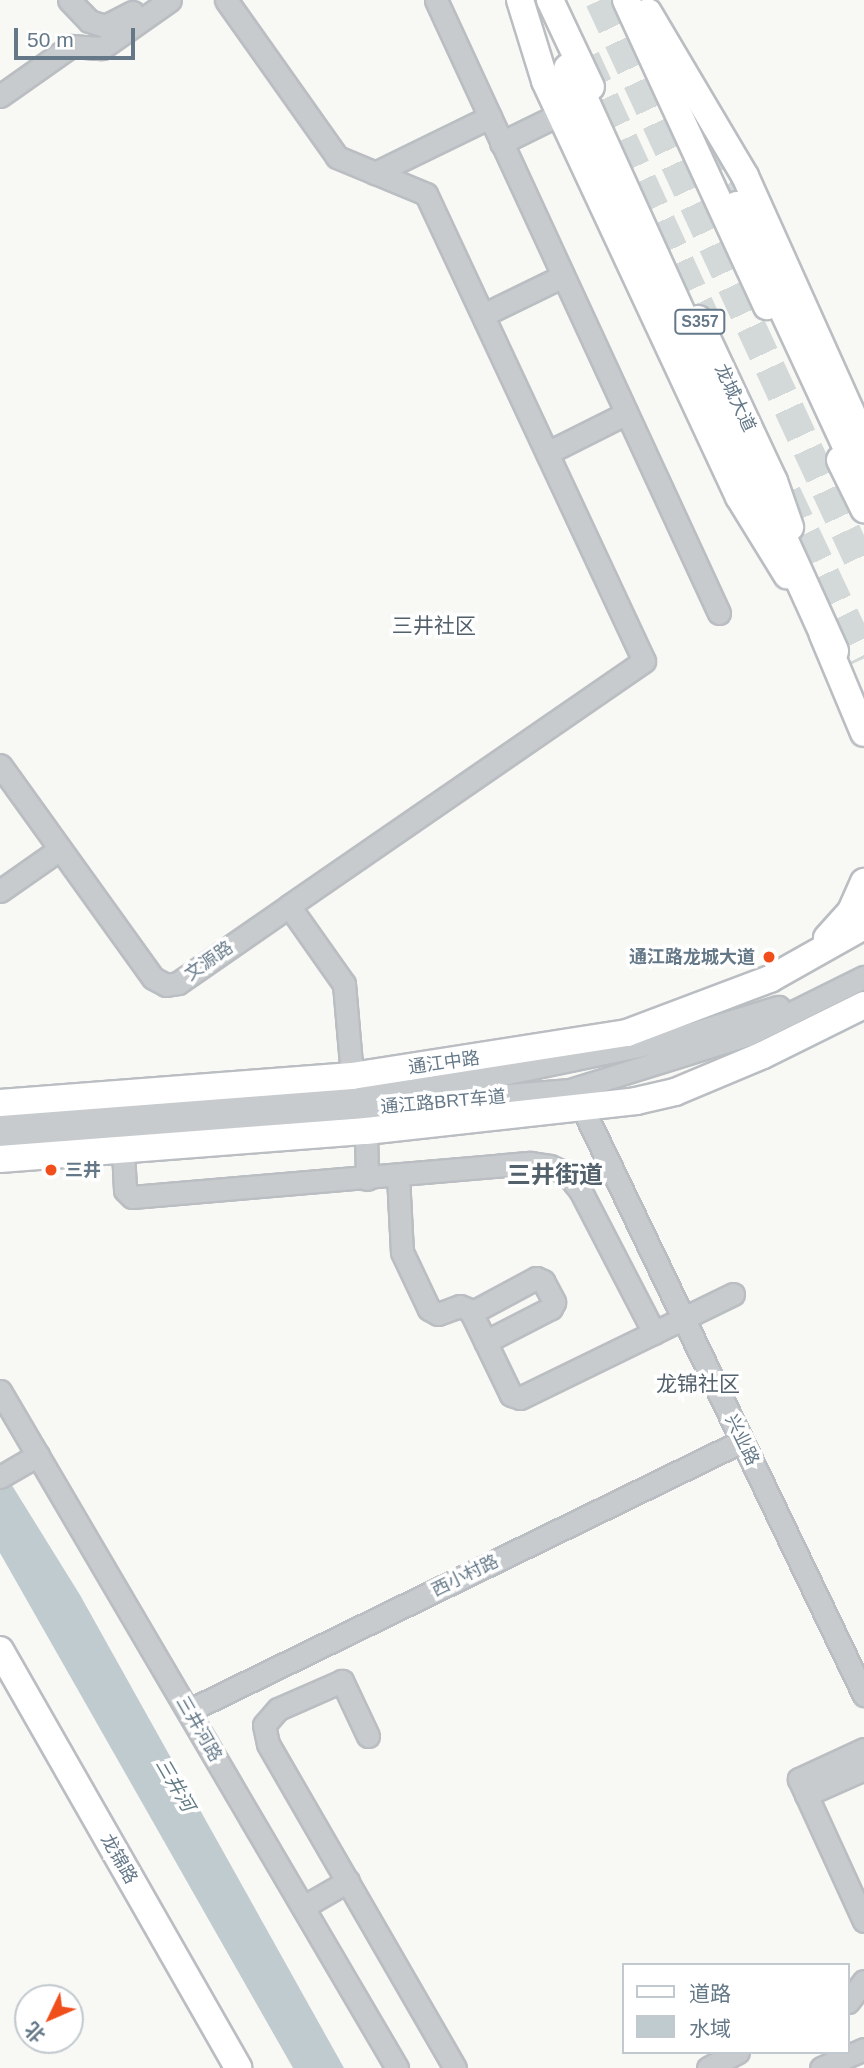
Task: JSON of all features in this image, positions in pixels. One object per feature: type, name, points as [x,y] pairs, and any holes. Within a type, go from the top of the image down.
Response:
[{"type":"highway","points":[[569,69],[833,651]]},
{"type":"highway","points":[[737,207],[864,481]]},
{"type":"main road","points":[[520,0],[545,81],[739,497],[833,651]]},
{"type":"main road","name":"龙城大道","points":[[550,0],[774,481],[833,651]]},
{"type":"main road","points":[[626,0],[864,509]]},
{"type":"main road","points":[[640,0],[745,176],[864,441]]},
{"type":"main road","name":"S357","points":[[833,651],[863,734]]},
{"type":"main road","points":[[798,963],[851,911],[864,882]]},
{"type":"main road","name":"通江中路","points":[[0,1103],[352,1076],[627,1033],[770,979],[864,926]]},
{"type":"main road","points":[[0,1159],[366,1131],[583,1110],[675,1092],[763,1055],[864,1005]]},
{"type":"main road","points":[[763,1055],[864,1025]]},
{"type":"main road","name":"龙锦路","points":[[0,1650],[238,2068]]},
{"type":"main road","name":"龙锦路","points":[[0,1678],[224,2068]]},
{"type":"street","points":[[69,0],[89,21],[105,26],[144,4]]},
{"type":"street","points":[[0,96],[71,46],[102,48],[170,0]]},
{"type":"street","points":[[226,0],[337,157],[426,194],[644,661],[289,906],[344,984],[352,1076]]},
{"type":"street","points":[[436,0],[719,612]]},
{"type":"street","points":[[501,143],[560,114]]},
{"type":"street","points":[[375,173],[490,117]]},
{"type":"street","points":[[483,316],[563,276]]},
{"type":"street","points":[[547,453],[626,413]]},
{"type":"street","name":"文源路","points":[[0,765],[153,978],[166,985],[178,983],[289,906]]},
{"type":"street","points":[[0,891],[60,849]]},
{"type":"street","name":"通江路BRT车道","points":[[0,1116],[356,1091],[544,1067],[761,1014],[864,963]]},
{"type":"street","name":"通江路BRT车道","points":[[0,1136],[570,1090],[747,1035],[864,977]]},
{"type":"street","name":"兴业路","points":[[583,1110],[864,1695]]},
{"type":"street","points":[[366,1131],[367,1179]]},
{"type":"street","points":[[122,1150],[125,1190],[132,1198],[531,1163],[567,1174],[580,1190],[654,1333]]},
{"type":"street","points":[[398,1176],[402,1252],[429,1309],[438,1314],[460,1306],[471,1313],[511,1395],[520,1398],[733,1294]]},
{"type":"street","points":[[471,1313],[536,1278],[543,1280],[554,1301],[551,1308],[485,1342]]},
{"type":"street","name":"三井河路","points":[[0,1391],[397,2068]]},
{"type":"street","name":"西小村路","points":[[188,1711],[742,1441]]},
{"type":"street","points":[[8,1473],[38,1455]]},
{"type":"street","points":[[368,1736],[342,1681],[278,1709],[264,1725],[268,1744],[454,2068]]},
{"type":"street","points":[[802,1787],[864,1749]]},
{"type":"street","points":[[802,1787],[864,1769]]},
{"type":"street","points":[[802,1787],[864,1921]]},
{"type":"street","points":[[303,1907],[348,1881]]},
{"type":"street","points":[[850,1999],[864,1981]]},
{"type":"street","points":[[821,2068],[864,2049]]},
{"type":"street","points":[[708,2068],[734,2054]]},
{"type":"water","name":"三井河","points":[[0,1466],[80,1595],[344,2068],[293,2068],[0,1553]]},
{"type":"tunnel","points":[[600,0],[864,571]]},
{"type":"tunnel","points":[[585,58],[716,343]]},
{"type":"tunnel","points":[[705,145],[737,207]]},
{"type":"tunnel","points":[[786,493],[864,658]]},
{"type":"place","name":"通江路龙城大道","points":[[769,957]]},
{"type":"place","name":"三井","points":[[51,1170]]},
{"type":"district","name":"三井社区","points":[[434,626]]},
{"type":"district","name":"三井街道","points":[[555,1175]]},
{"type":"district","name":"龙锦社区","points":[[698,1384]]}]
